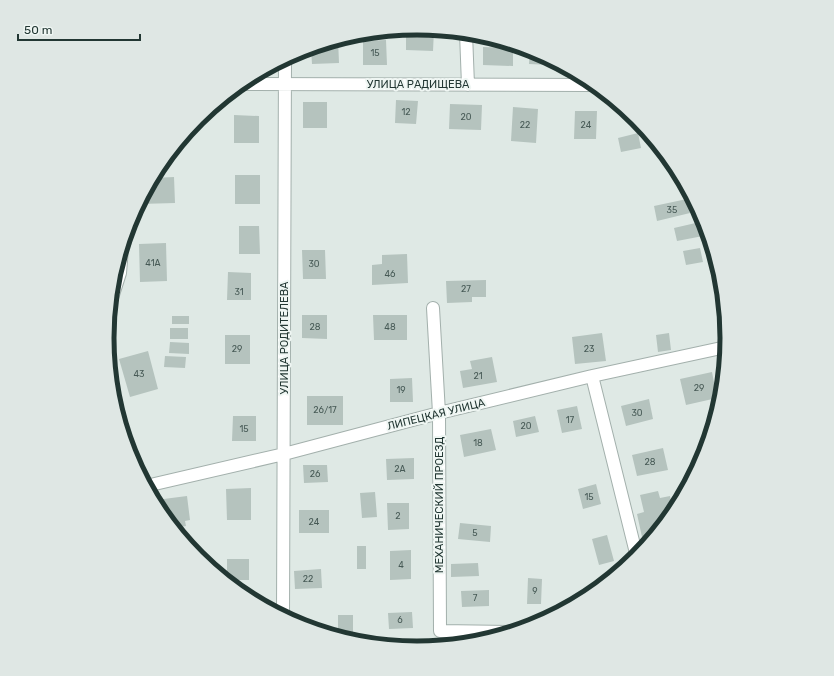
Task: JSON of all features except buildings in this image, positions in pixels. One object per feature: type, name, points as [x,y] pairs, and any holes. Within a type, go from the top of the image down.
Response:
[{"type":"street","points":[[466,39],[468,85]]},
{"type":"street","name":"УЛИЦА РОДИТЕЛЕВА","points":[[283,610],[285,65]]},
{"type":"street","name":"УЛИЦА РАДИЩЕВА","points":[[253,84],[583,85]]},
{"type":"street","name":"МЕХАНИЧЕСКИЙ ПРОЕЗД","points":[[433,308],[439,413],[440,631],[492,632]]},
{"type":"street","name":"ЛИПЕЦКАЯ УЛИЦА","points":[[152,485],[284,454],[439,413],[592,376],[719,348]]},
{"type":"street","points":[[592,376],[635,548]]}]
